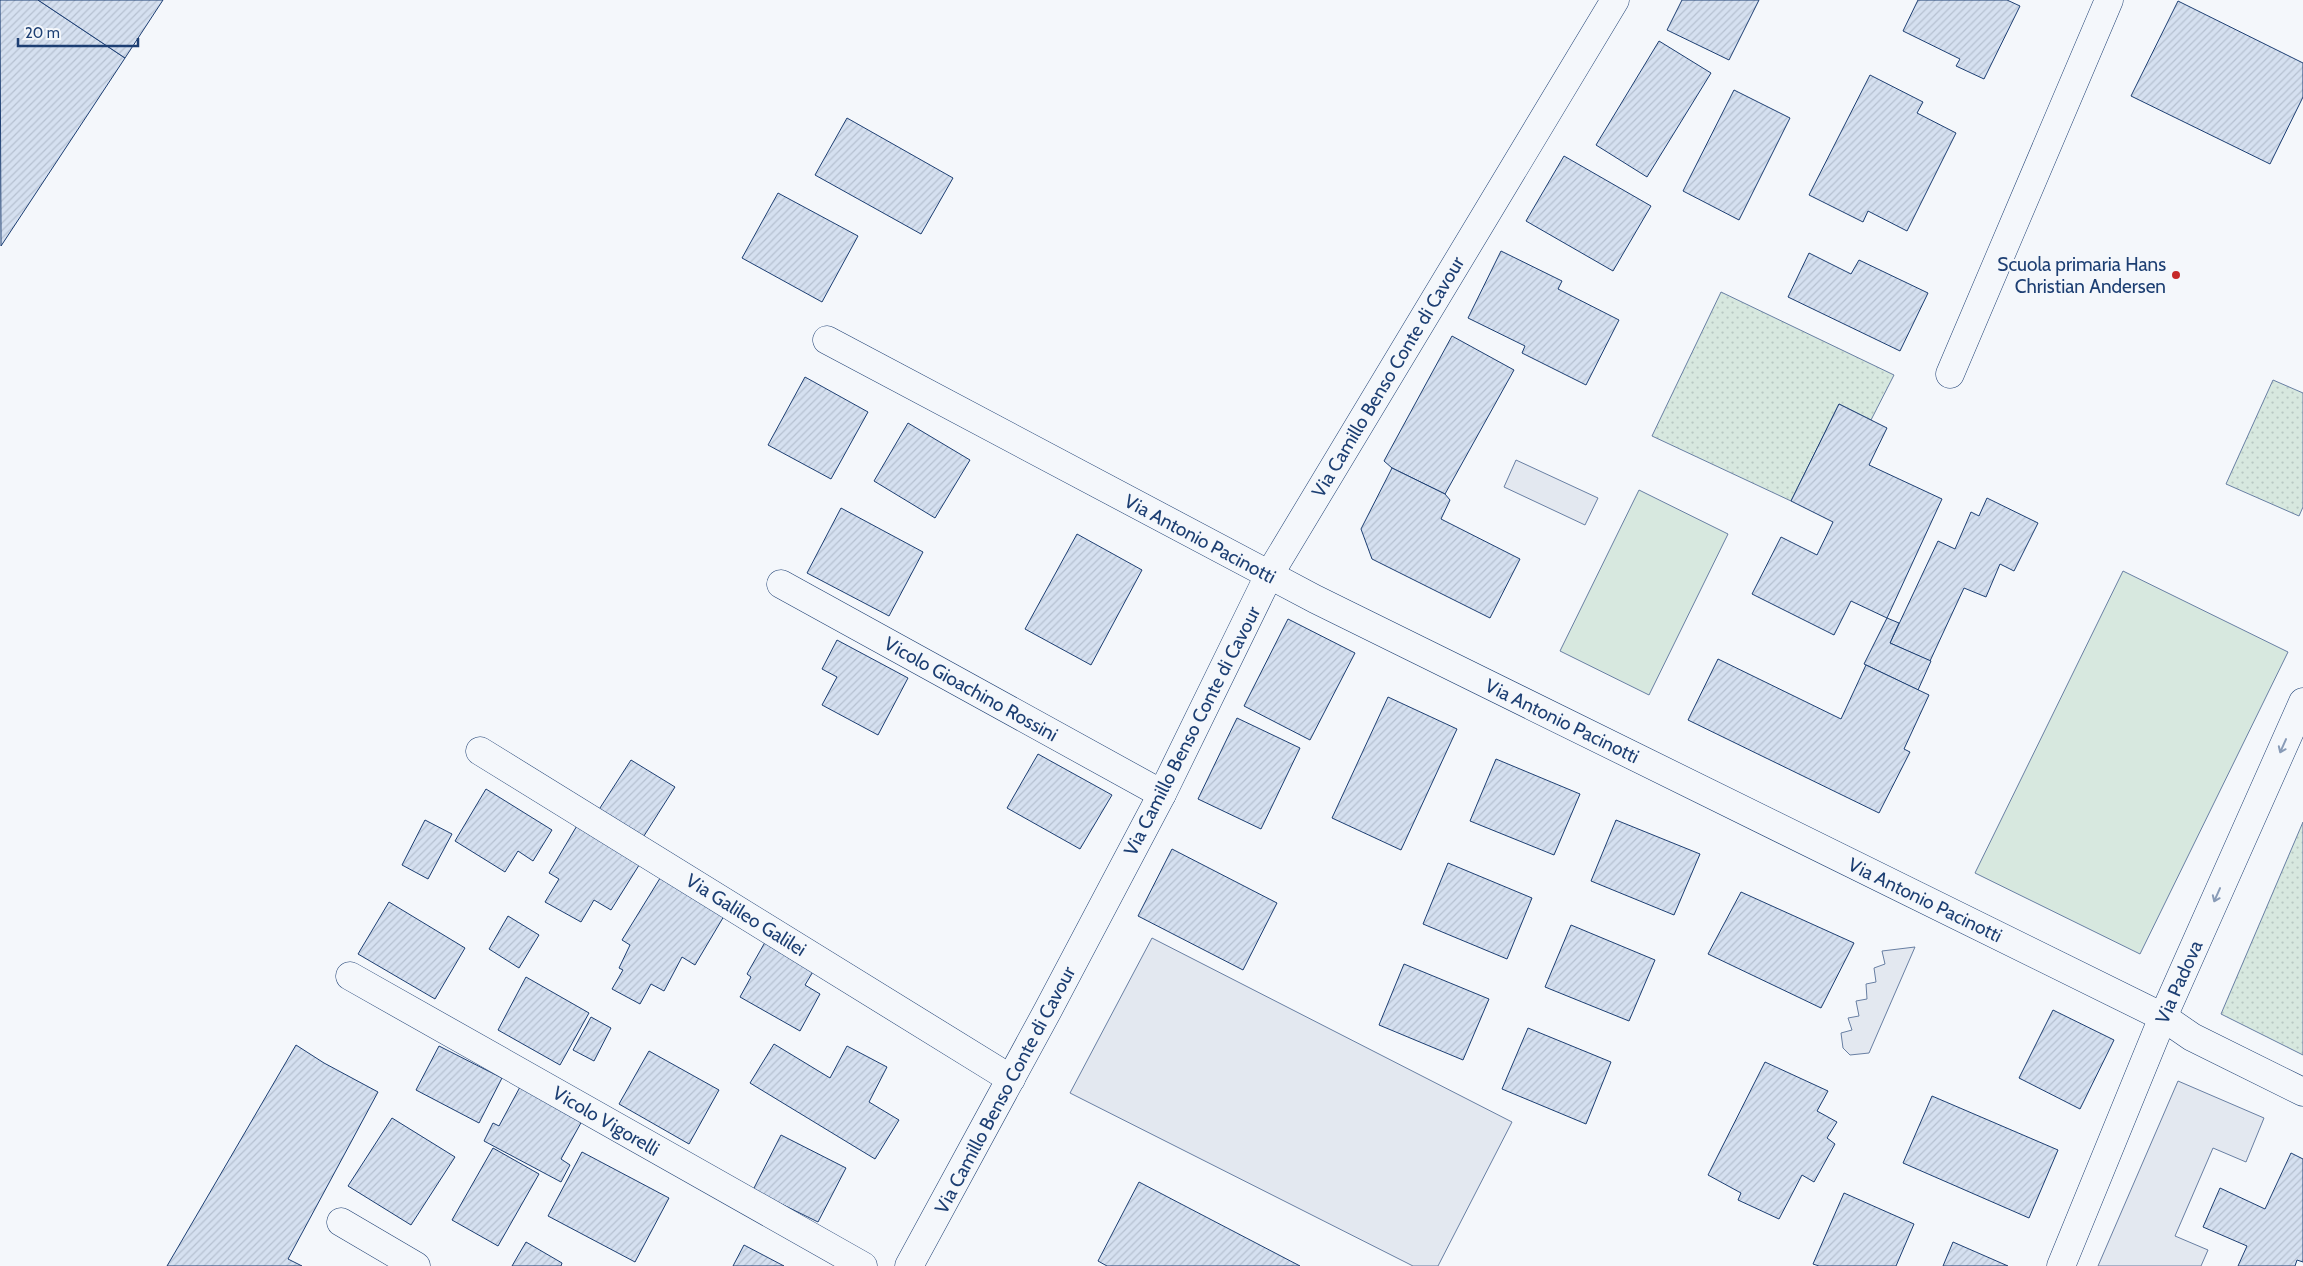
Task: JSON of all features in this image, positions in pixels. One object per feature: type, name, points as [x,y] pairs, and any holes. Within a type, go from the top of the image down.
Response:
[{"type":"street","name":"Via Camillo Benso Conte di Cavour","points":[[909,1266],[1011,1079],[1162,794],[1269,575],[1615,0]]},
{"type":"street","points":[[1950,374],[2109,0]]},
{"type":"street","name":"Via Antonio Pacinotti","points":[[826,340],[1269,575],[2163,1017],[2192,1037],[2303,1092]]},
{"type":"street","name":"Vicolo Gioachino Rossini","points":[[781,584],[1162,794]]},
{"type":"street","name":"Via Padova","points":[[2061,1266],[2163,1017],[2303,702]]},
{"type":"street","name":"Via Galileo Galilei","points":[[480,751],[1011,1079]]},
{"type":"street","name":"Vicolo Vigorelli","points":[[350,976],[863,1266]]},
{"type":"street","points":[[340,1222],[416,1266]]},
{"type":"shaded area","points":[[1721,292],[1894,375],[1871,420],[1839,404],[1791,501],[1652,436]]},
{"type":"shaded area","points":[[2273,380],[2303,393],[2303,507],[2299,516],[2226,484]]},
{"type":"shaded area","points":[[1516,460],[1598,498],[1585,525],[1504,487]]},
{"type":"shaded area","points":[[1639,490],[1728,534],[1649,695],[1560,651]]},
{"type":"shaded area","points":[[2123,571],[2288,652],[2140,954],[1975,873]]},
{"type":"shaded area","points":[[2303,822],[2303,1055],[2221,1014]]},
{"type":"shaded area","points":[[1152,938],[1512,1122],[1438,1266],[1413,1266],[1070,1093]]},
{"type":"shaded area","points":[[1915,947],[1869,1053],[1850,1055],[1843,1048],[1841,1033],[1852,1030],[1848,1018],[1859,1016],[1856,1001],[1867,999],[1866,984],[1876,982],[1874,968],[1885,964],[1882,951]]},
{"type":"shaded area","points":[[2178,1081],[2264,1118],[2246,1162],[2213,1148],[2175,1236],[2208,1250],[2201,1266],[2098,1266]]},
{"type":"building","points":[[0,0],[38,0],[125,58],[1,246]]},
{"type":"building","points":[[38,0],[163,0],[125,58]]},
{"type":"building","points":[[1682,0],[1759,0],[1729,60],[1667,30]]},
{"type":"building","points":[[1918,0],[2007,0],[2020,6],[1984,79],[1956,66],[1960,59],[1903,31]]},
{"type":"building","points":[[2178,1],[2303,63],[2303,97],[2270,164],[2131,96]]},
{"type":"building","points":[[1659,41],[1711,73],[1647,177],[1596,145]]},
{"type":"building","points":[[1870,75],[1923,102],[1917,113],[1956,133],[1907,231],[1868,211],[1863,222],[1809,195]]},
{"type":"building","points":[[1734,90],[1790,118],[1739,220],[1683,191]]},
{"type":"building","points":[[847,118],[953,178],[921,234],[815,175]]},
{"type":"building","points":[[1564,156],[1651,206],[1613,271],[1526,221]]},
{"type":"building","points":[[778,193],[858,236],[822,302],[742,258]]},
{"type":"building","points":[[1501,251],[1562,281],[1558,289],[1619,320],[1586,385],[1522,353],[1525,346],[1468,318]]},
{"type":"building","points":[[1809,253],[1851,274],[1859,260],[1928,293],[1900,351],[1788,297]]},
{"type":"building","points":[[1452,336],[1514,370],[1445,494],[1392,468],[1384,461]]},
{"type":"building","points":[[805,377],[868,412],[831,479],[768,445]]},
{"type":"building","points":[[1839,404],[1887,428],[1869,465],[1942,499],[1887,618],[1851,601],[1834,635],[1752,594],[1781,537],[1817,555],[1833,522],[1791,501]]},
{"type":"building","points":[[908,423],[970,460],[935,518],[874,481]]},
{"type":"building","points":[[1392,468],[1445,494],[1450,500],[1441,519],[1520,559],[1490,618],[1372,559],[1361,529]]},
{"type":"building","points":[[1987,498],[2038,523],[2014,571],[2000,564],[1986,597],[1964,588],[1930,661],[1890,643],[1938,541],[1955,549],[1971,512],[1979,516]]},
{"type":"building","points":[[841,508],[923,552],[889,616],[807,573]]},
{"type":"building","points":[[1077,534],[1142,570],[1091,665],[1025,629]]},
{"type":"building","points":[[1887,618],[1899,623],[1890,643],[1931,661],[1918,690],[1864,664]]},
{"type":"building","points":[[1288,619],[1355,653],[1310,740],[1244,706]]},
{"type":"building","points":[[837,640],[908,678],[878,735],[822,705],[837,677],[822,669]]},
{"type":"building","points":[[1718,659],[1841,719],[1866,665],[1929,695],[1904,749],[1910,752],[1879,813],[1688,720]]},
{"type":"building","points":[[1388,697],[1457,729],[1401,850],[1332,818]]},
{"type":"building","points":[[1237,718],[1300,748],[1261,829],[1198,799]]},
{"type":"building","points":[[1038,754],[1112,795],[1080,849],[1007,808]]},
{"type":"building","points":[[1496,759],[1580,794],[1554,855],[1470,821]]},
{"type":"building","points":[[631,760],[675,787],[642,839],[598,811]]},
{"type":"building","points":[[486,789],[552,830],[533,861],[518,851],[505,872],[455,841]]},
{"type":"building","points":[[425,820],[452,834],[428,879],[402,865]]},
{"type":"building","points":[[1616,820],[1700,854],[1674,915],[1591,881]]},
{"type":"building","points":[[578,824],[641,862],[611,910],[594,900],[581,922],[545,902],[559,879],[549,873]]},
{"type":"building","points":[[1172,849],[1277,903],[1243,970],[1138,916]]},
{"type":"building","points":[[1448,863],[1532,898],[1507,959],[1423,924]]},
{"type":"building","points":[[662,875],[727,911],[695,965],[682,957],[664,991],[651,984],[640,1004],[612,989],[623,970],[619,968],[630,945],[622,940]]},
{"type":"building","points":[[1741,892],[1854,943],[1821,1008],[1708,954]]},
{"type":"building","points":[[389,902],[465,948],[435,999],[358,954]]},
{"type":"building","points":[[508,916],[539,935],[519,968],[489,949]]},
{"type":"building","points":[[1571,925],[1655,960],[1629,1021],[1545,987]]},
{"type":"building","points":[[768,937],[817,965],[805,985],[820,994],[800,1031],[740,997],[751,977],[747,974]]},
{"type":"building","points":[[1404,964],[1489,999],[1463,1060],[1379,1025]]},
{"type":"building","points":[[526,977],[589,1013],[560,1065],[498,1030]]},
{"type":"building","points":[[2053,1010],[2114,1040],[2080,1109],[2019,1078]]},
{"type":"building","points":[[591,1017],[611,1028],[594,1061],[573,1050]]},
{"type":"building","points":[[1528,1028],[1611,1062],[1586,1124],[1502,1089]]},
{"type":"building","points":[[774,1044],[830,1078],[847,1046],[887,1067],[869,1102],[899,1120],[875,1159],[750,1083]]},
{"type":"building","points":[[296,1045],[324,1063],[378,1092],[288,1259],[302,1266],[167,1266]]},
{"type":"building","points":[[439,1046],[502,1078],[479,1123],[416,1090]]},
{"type":"building","points":[[649,1051],[719,1090],[689,1144],[619,1104]]},
{"type":"building","points":[[1765,1062],[1828,1091],[1817,1111],[1837,1122],[1827,1138],[1835,1144],[1814,1182],[1802,1175],[1779,1219],[1738,1200],[1741,1193],[1708,1175]]},
{"type":"building","points":[[520,1087],[582,1121],[561,1159],[570,1165],[561,1182],[484,1141],[493,1123],[499,1126]]},
{"type":"building","points":[[1932,1096],[2058,1150],[2029,1218],[1903,1163]]},
{"type":"building","points":[[392,1118],[455,1157],[411,1225],[348,1186]]},
{"type":"building","points":[[781,1135],[846,1168],[818,1222],[753,1190]]},
{"type":"building","points":[[493,1148],[539,1174],[498,1246],[452,1220]]},
{"type":"building","points":[[582,1152],[669,1198],[635,1262],[548,1216]]},
{"type":"building","points":[[2291,1153],[2303,1159],[2303,1262],[2297,1260],[2295,1266],[2238,1266],[2247,1246],[2203,1227],[2220,1188],[2265,1209]]},
{"type":"building","points":[[1139,1182],[1300,1266],[1107,1266],[1098,1261]]},
{"type":"building","points":[[1844,1193],[1914,1224],[1896,1266],[1819,1266],[1813,1264]]},
{"type":"building","points":[[526,1242],[562,1263],[561,1266],[512,1266]]},
{"type":"building","points":[[1953,1242],[2008,1266],[1943,1266]]},
{"type":"building","points":[[744,1245],[784,1266],[733,1266]]},
{"type":"place","name":"Scuola primaria Hans Christian Andersen","points":[[2176,275]]}]
